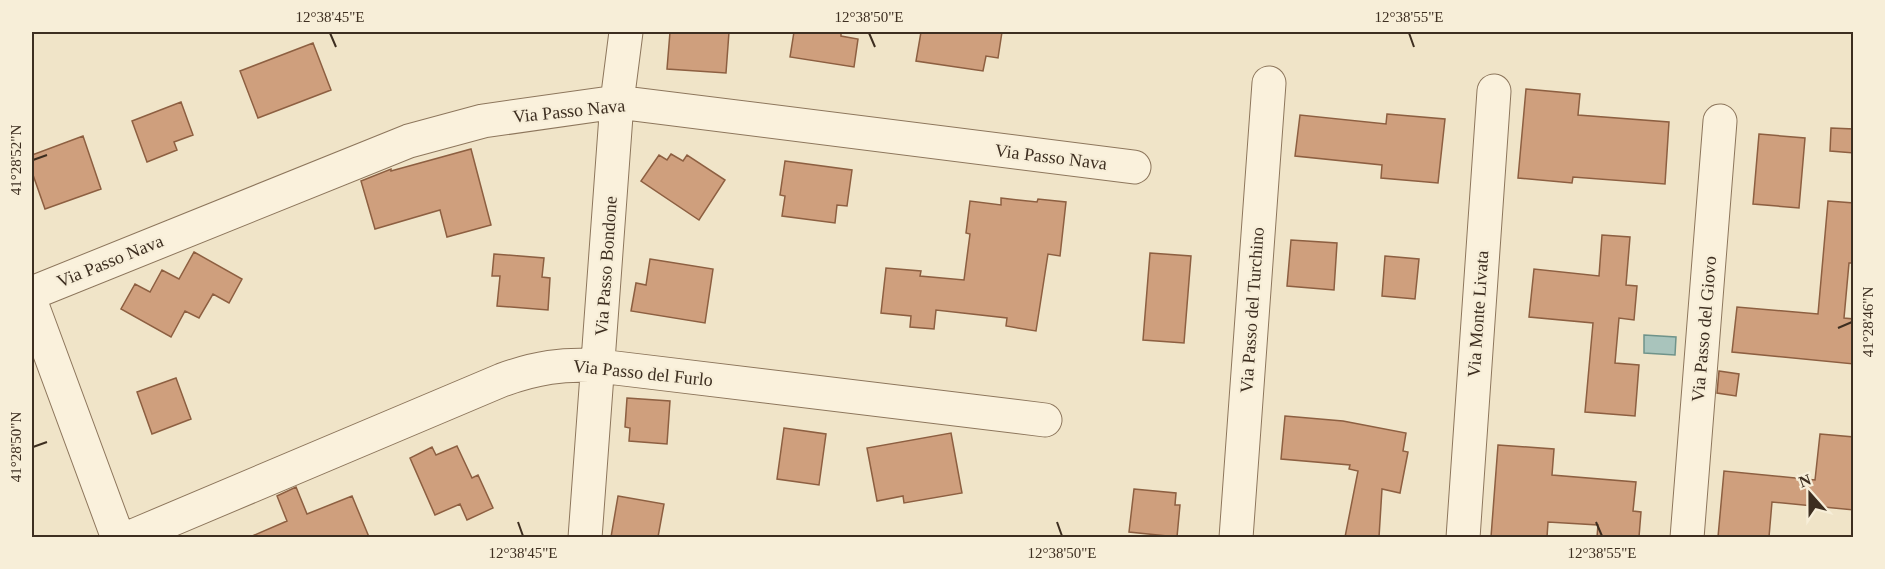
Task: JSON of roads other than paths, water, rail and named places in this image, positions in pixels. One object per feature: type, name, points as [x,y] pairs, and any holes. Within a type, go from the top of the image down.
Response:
[{"type":"street","name":"Via Passo Bondone","points":[[585,537],[617,102],[626,32]]},
{"type":"street","name":"Via Passo del Turchino","points":[[1236,537],[1269,83]]},
{"type":"street","name":"Via Monte Livata","points":[[1463,537],[1494,91]]},
{"type":"street","name":"Via Passo Nava","points":[[32,293],[409,141],[483,121],[617,102],[1134,167]]},
{"type":"street","name":"Via Passo del Giovo","points":[[1687,537],[1720,121]]},
{"type":"street","points":[[32,305],[118,537]]},
{"type":"street","name":"Via Passo del Furlo","points":[[128,537],[513,376],[554,366],[599,366],[1045,420]]},
{"type":"water","points":[[1644,335],[1676,337],[1675,355],[1644,353]]}]
